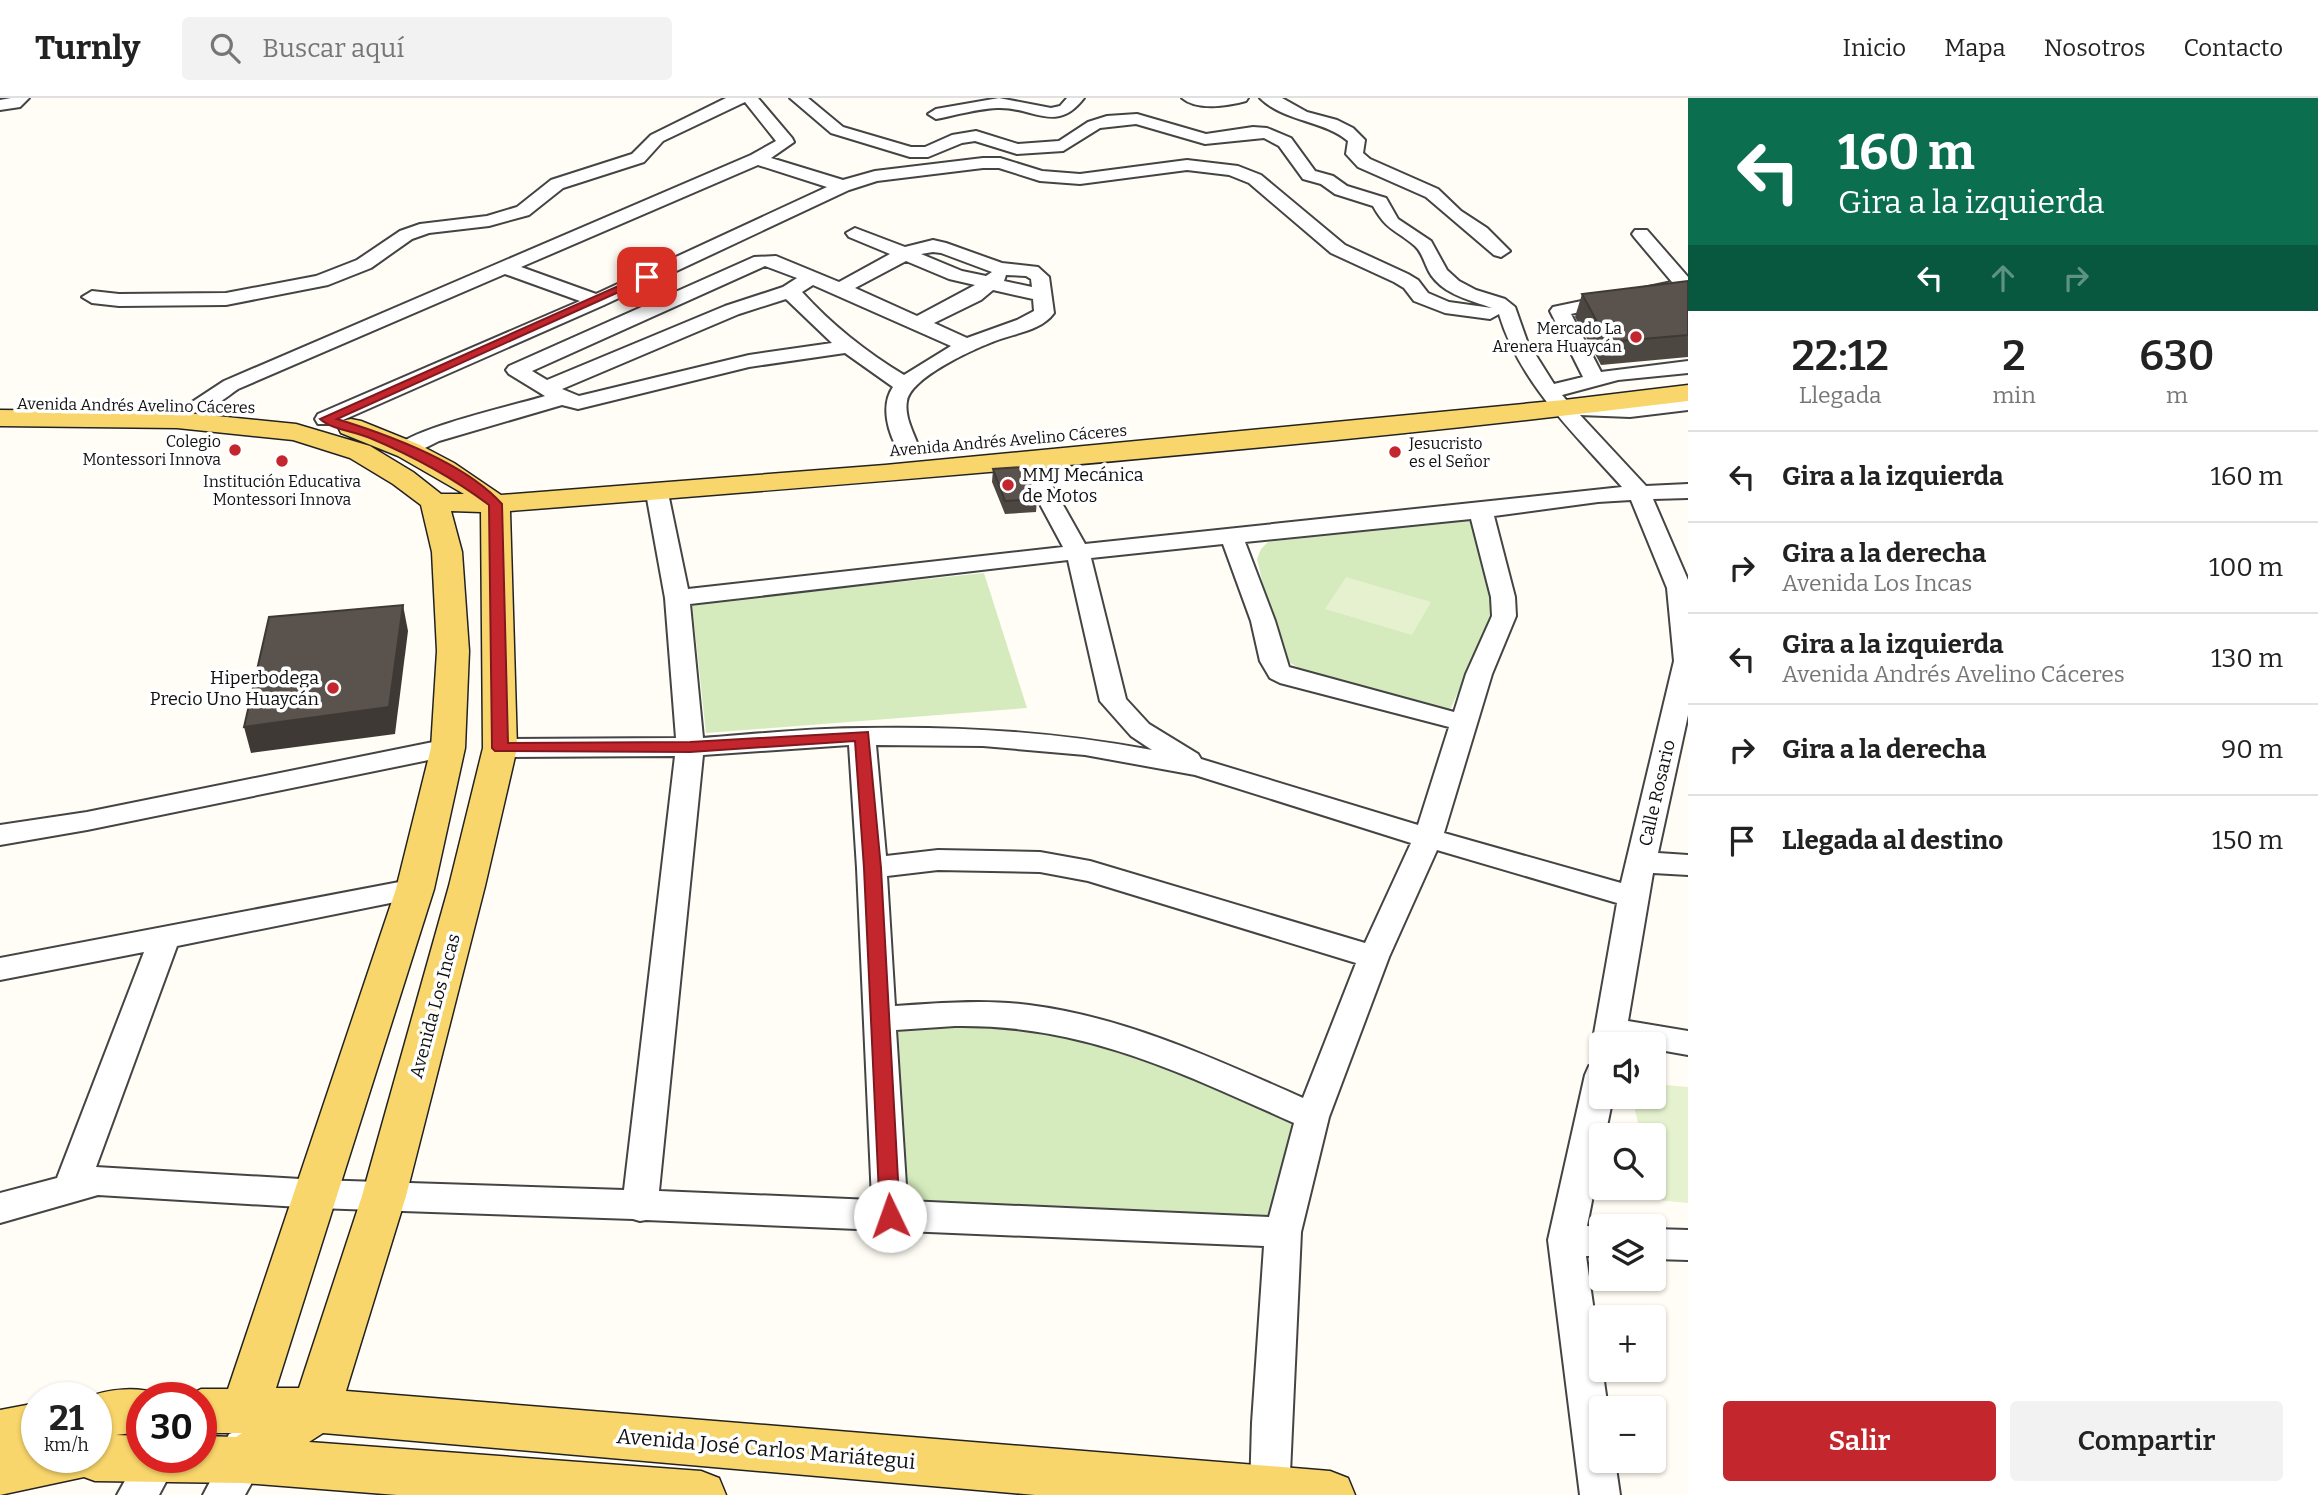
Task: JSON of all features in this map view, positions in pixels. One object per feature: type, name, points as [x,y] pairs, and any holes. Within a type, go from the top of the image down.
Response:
[{"type":"main road","name":"Avenida Andrés Avelino Cáceres","points":[[1556,400],[1688,379]]},
{"type":"main road","name":"Avenida Andrés Avelino Cáceres","points":[[0,402],[267,407],[326,419],[372,434],[405,449],[481,493],[657,493],[908,448],[1263,427],[1556,400],[1688,393]]},
{"type":"main road","name":"Avenida Andrés Avelino Cáceres","points":[[0,418],[177,420],[296,432],[360,452],[403,478],[434,502],[519,483],[1031,459],[1263,427]]},
{"type":"main road","name":"Avenida Los Incas","points":[[316,1410],[384,1196],[467,886],[500,748],[481,493]]},
{"type":"main road","points":[[223,1411],[317,1194],[415,889],[448,748],[452,639],[447,552],[434,502]]},
{"type":"main road","points":[[233,1478],[316,1410]]},
{"type":"main road","name":"Avenida José Carlos Mariátegui","points":[[223,1411],[316,1410],[1330,1495]]},
{"type":"main road","points":[[4,1467],[21,1445]]},
{"type":"main road","points":[[112,1464],[148,1477],[701,1495]]},
{"type":"street","points":[[0,105],[14,104],[21,98]]},
{"type":"street","points":[[92,297],[119,300],[226,299],[321,281],[364,264],[406,235],[426,229],[489,221],[523,211],[557,184],[638,158],[657,138],[741,98]]},
{"type":"street","points":[[200,404],[231,385],[757,159],[786,142],[750,98]]},
{"type":"street","points":[[798,98],[837,130],[893,148],[928,152],[958,138],[976,136],[1017,149],[1063,146],[1094,125],[1107,121],[1149,121],[1167,130],[1205,139],[1253,132],[1277,137],[1289,147],[1309,175],[1327,180],[1341,190],[1380,202],[1391,222],[1425,245],[1439,273],[1452,285],[1498,303],[1508,311]]},
{"type":"street","points":[[936,114],[999,103],[1051,113],[1065,110],[1076,98]]},
{"type":"street","points":[[1191,98],[1221,102],[1240,98]]},
{"type":"street","points":[[1268,98],[1292,111],[1344,128],[1357,140],[1354,154],[1364,163],[1432,193],[1501,251]]},
{"type":"street","points":[[1138,104],[1149,121]]},
{"type":"street","points":[[757,159],[843,186]]},
{"type":"street","points":[[326,419],[597,301],[843,186],[875,176],[983,163],[1000,163],[1040,176],[1080,179],[1187,165],[1232,170],[1255,179],[1338,249],[1401,278],[1411,284],[1421,297],[1435,304],[1465,310],[1508,311]]},
{"type":"street","points":[[855,233],[956,275],[1041,295]]},
{"type":"street","points":[[1641,234],[1687,286]]},
{"type":"street","points":[[841,289],[907,254],[931,246],[944,248],[976,262],[1038,273],[1044,313],[1036,320],[968,346],[914,377],[898,395],[896,415],[908,448]]},
{"type":"street","points":[[848,347],[749,361],[591,402],[578,403],[521,376],[516,370],[761,261],[779,263],[968,346]]},
{"type":"street","points":[[502,267],[597,301]]},
{"type":"street","points":[[919,323],[990,285],[1005,269]]},
{"type":"street","points":[[405,449],[431,436],[554,393],[732,310],[790,291],[811,278]]},
{"type":"street","points":[[1595,380],[1560,312],[1656,289],[1687,286]]},
{"type":"street","points":[[790,291],[820,324],[848,347],[906,386]]},
{"type":"street","name":"Calle Rosario","points":[[1508,311],[1517,341],[1556,400],[1638,491],[1679,588],[1686,627],[1687,661],[1640,862],[1610,1032]]},
{"type":"street","name":"Avenida Andrés Avelino Cáceres","points":[[1556,400],[1595,380],[1618,374],[1688,367]]},
{"type":"street","name":"Avenida Andrés Avelino Cáceres","points":[[1556,400],[1630,411],[1688,404]]},
{"type":"street","points":[[1031,459],[1038,480],[1078,552],[1114,701],[1140,730],[1199,767]]},
{"type":"street","points":[[677,598],[1078,552],[1481,511],[1638,491],[1688,491]]},
{"type":"street","points":[[640,1206],[690,747],[677,598],[657,493]]},
{"type":"street","points":[[1270,1492],[1271,1423],[1283,1232],[1312,1116],[1374,957],[1428,838],[1479,674],[1504,616],[1503,597],[1481,511]]},
{"type":"street","points":[[1232,538],[1263,621],[1273,662],[1279,672],[1289,677],[1464,723]]},
{"type":"street","points":[[500,748],[690,747],[862,736],[982,737],[1085,746],[1199,767],[1428,838],[1633,897]]},
{"type":"street","points":[[862,736],[872,868],[890,1216]]},
{"type":"street","points":[[0,835],[87,821],[448,748]]},
{"type":"street","points":[[872,868],[938,860],[1040,862],[1077,868],[1190,899],[1374,957]]},
{"type":"street","points":[[1640,862],[1688,865]]},
{"type":"street","points":[[0,970],[415,889]]},
{"type":"street","points":[[71,1188],[165,936]]},
{"type":"street","points":[[880,1019],[953,1014],[1031,1017],[1099,1032],[1189,1063],[1312,1116]]},
{"type":"street","points":[[1666,1041],[1688,1043]]},
{"type":"street","points":[[1598,1109],[1584,1241],[1600,1495]]},
{"type":"street","points":[[0,1208],[98,1181],[317,1194],[1283,1232]]},
{"type":"street","points":[[1666,1244],[1688,1245]]},
{"type":"street","points":[[223,1411],[233,1478]]},
{"type":"green space","points":[[1476,516],[1493,615],[1450,710],[1302,670],[1284,659],[1279,652],[1257,559],[1268,542]]},
{"type":"green space","points":[[984,573],[1027,708],[706,733],[692,604]]},
{"type":"green space","points":[[1346,577],[1431,602],[1412,635],[1325,609]]},
{"type":"green space","points":[[987,1025],[1074,1035],[1141,1054],[1302,1122],[1271,1227],[899,1208],[892,1032]]},
{"type":"green space","points":[[1666,1085],[1688,1087],[1688,1203],[1657,1200],[1666,1200],[1666,1123],[1638,1123],[1635,1109],[1666,1109]]},
{"type":"building","points":[[1688,281],[1688,335],[1608,342],[1582,294]]},
{"type":"building","points":[[1023,467],[1037,499],[1005,501],[993,469]]},
{"type":"building","name":"Hiperbodega Precio Uno Huaycán","points":[[403,605],[389,707],[244,727],[269,617]]},
{"type":"place","name":"Mercado La Arenera Huaycán","points":[[1636,337]]},
{"type":"place","name":"Colegio Montessori Innova","points":[[235,450]]},
{"type":"place","name":"Jesucristo es el Señor","points":[[1395,452]]},
{"type":"place","name":"Institución Educativa Montessori Innova","points":[[282,461]]},
{"type":"place","name":"MMJ Mecánica de Motos","points":[[1008,485]]},
{"type":"place","name":"Hiperbodega Precio Uno Huaycán","points":[[333,688]]},
{"type":"route","points":[[647,277],[326,419],[372,434],[438,465],[467,482],[495,504],[500,748],[690,747],[862,736],[872,868],[890,1216]]}]
